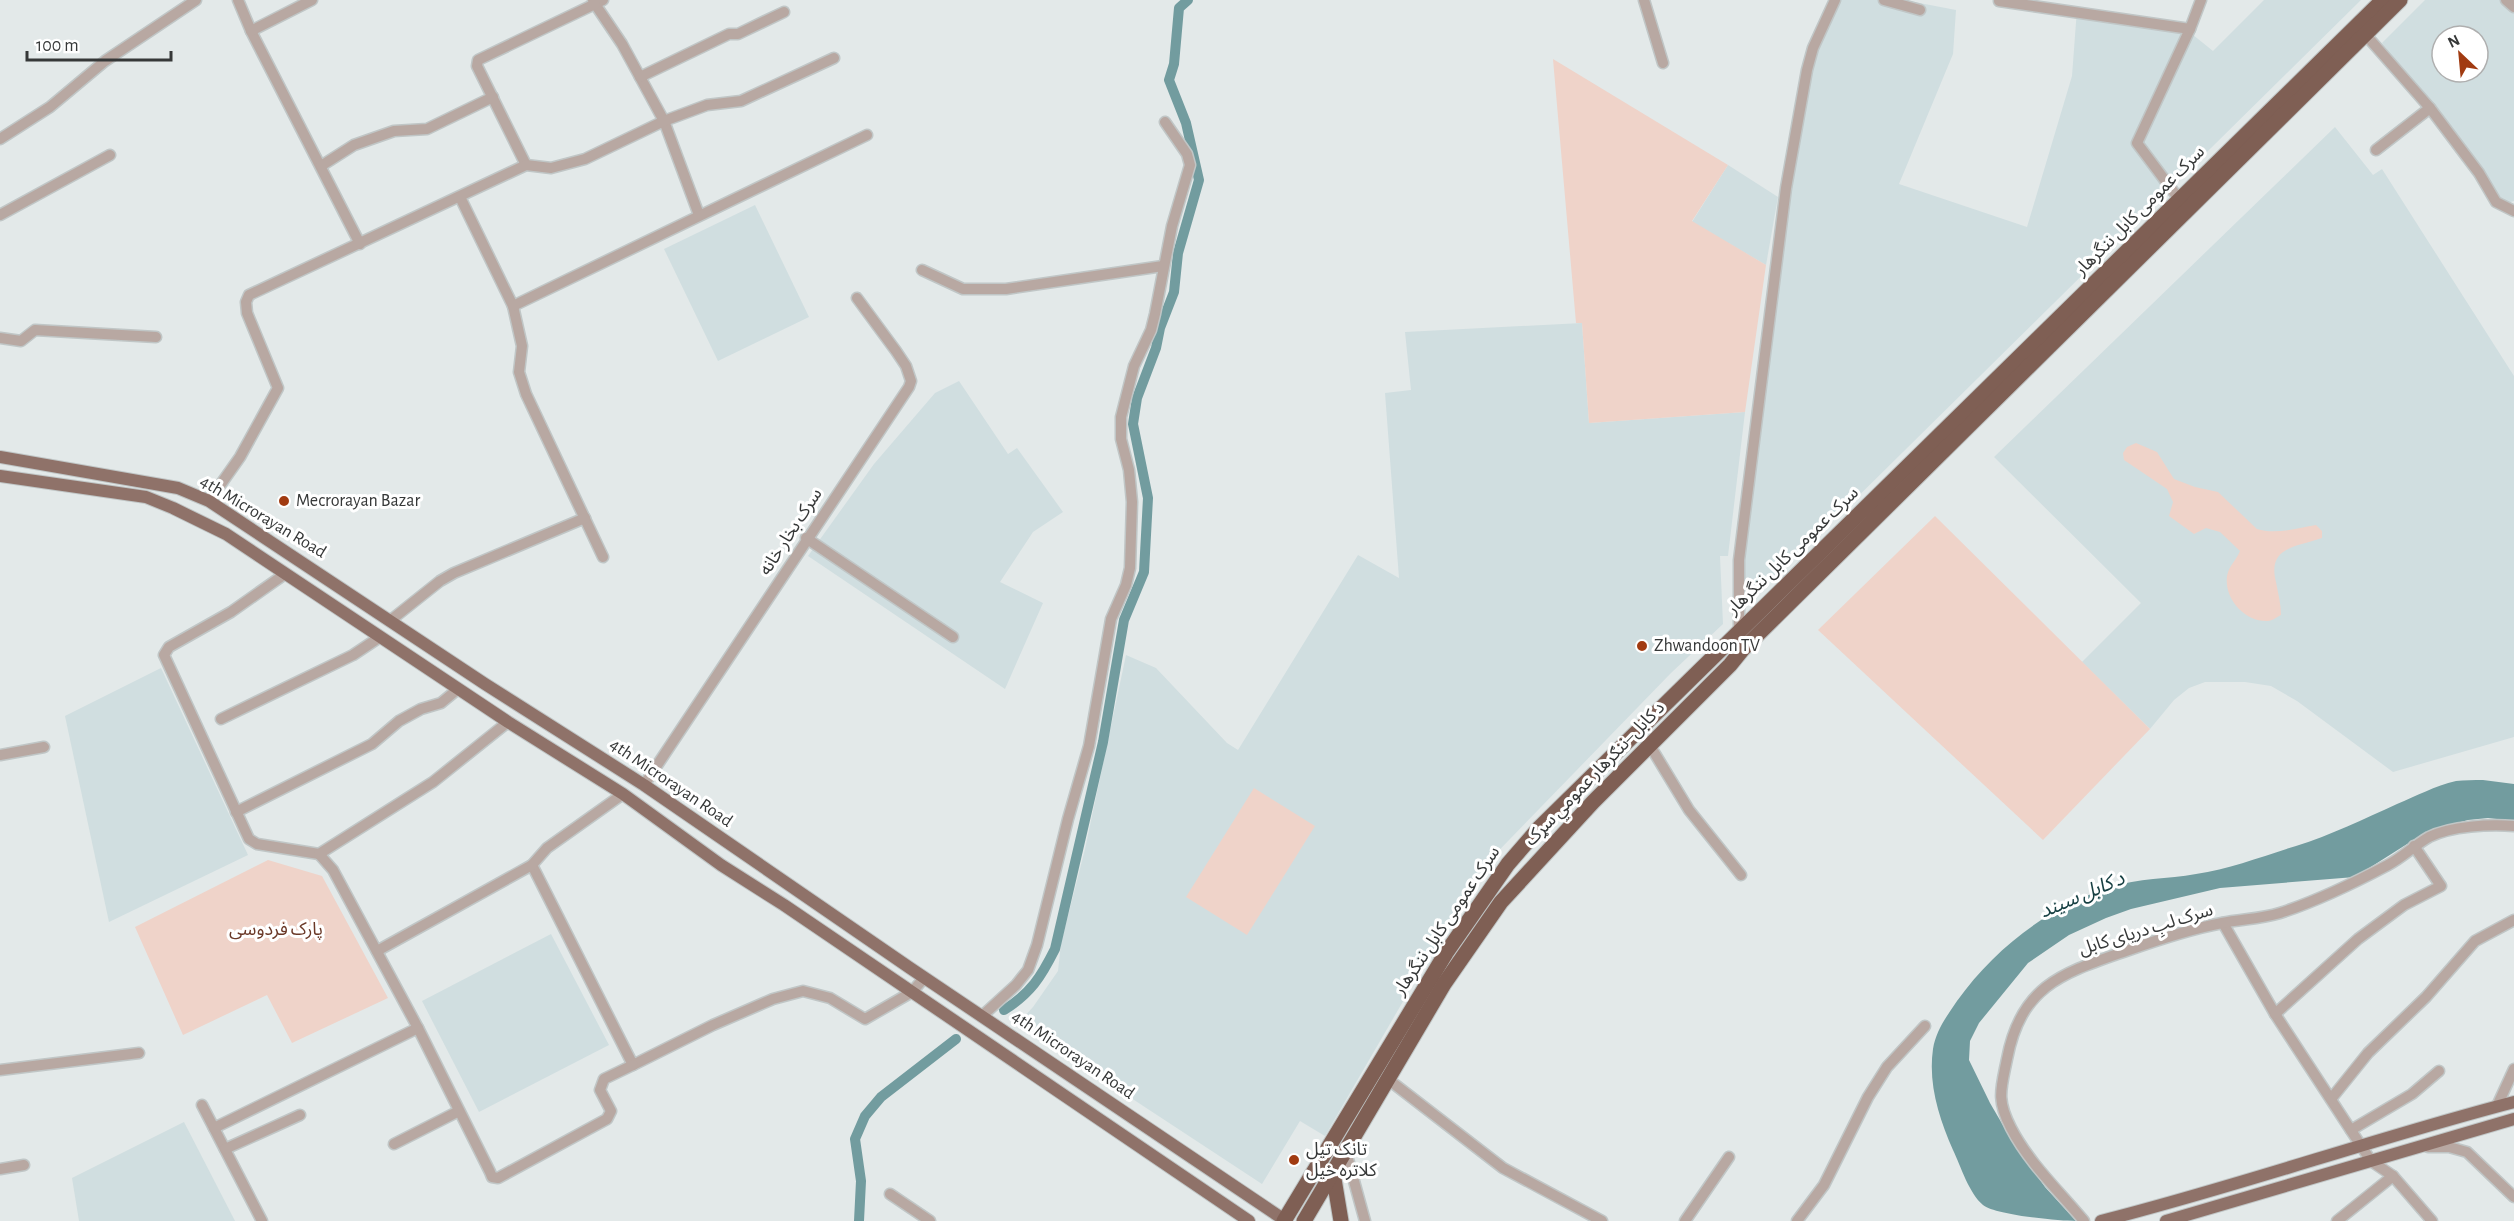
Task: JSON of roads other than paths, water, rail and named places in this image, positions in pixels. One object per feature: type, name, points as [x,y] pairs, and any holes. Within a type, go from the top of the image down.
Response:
[{"type":"highway","name":"سرک عمومی کابل ننگرهار","points":[[1285,1221],[1446,953],[1508,864],[1574,793],[2383,0]]},
{"type":"highway","name":"سرک عمومی کابل ننگرهار","points":[[1743,649],[2400,0]]},
{"type":"highway","name":"د کابل–ننګرهار عمومي سړک","points":[[1304,1221],[1444,984],[1502,902],[1585,810],[1730,665],[1743,649]]},
{"type":"highway","points":[[1334,1173],[1341,1221]]},
{"type":"main road","name":"4th Microrayan Road","points":[[0,457],[178,488],[209,501],[644,785],[924,978],[1285,1221]]},
{"type":"main road","points":[[84,487],[85,471]]},
{"type":"main road","name":"4th Microrayan Road","points":[[0,476],[146,497],[226,534],[508,722],[623,794],[721,865],[1249,1221]]},
{"type":"main road","points":[[391,645],[396,624]]},
{"type":"main road","points":[[2101,1221],[2212,1190],[2360,1144],[2514,1102]]},
{"type":"main road","points":[[2166,1221],[2514,1119]]},
{"type":"street","points":[[0,139],[50,107],[105,62],[196,0]]},
{"type":"street","points":[[238,0],[250,31],[360,244]]},
{"type":"street","points":[[250,31],[312,0]]},
{"type":"street","points":[[1644,0],[1663,63]]},
{"type":"street","points":[[1743,649],[1737,633],[1739,560],[1786,188],[1807,70],[1813,48],[1835,0]]},
{"type":"street","points":[[1884,0],[1920,10]]},
{"type":"street","points":[[2179,200],[2137,143],[2190,29],[2201,0]]},
{"type":"street","points":[[2506,0],[2514,7]]},
{"type":"street","points":[[526,165],[477,66],[478,60],[597,1],[664,121],[699,215]]},
{"type":"street","points":[[2000,1],[2190,29]]},
{"type":"street","points":[[640,77],[729,34],[738,34],[784,12]]},
{"type":"street","points":[[2365,34],[2430,108],[2479,173],[2496,202],[2514,212]]},
{"type":"street","points":[[209,501],[240,457],[278,388],[247,313],[246,303],[249,295],[526,165],[551,168],[585,159],[664,121],[707,105],[741,101],[834,58]]},
{"type":"street","points":[[321,166],[354,145],[394,131],[427,129],[493,97]]},
{"type":"street","points":[[2376,150],[2430,108]]},
{"type":"street","points":[[982,1016],[1016,985],[1028,970],[1051,895],[1068,819],[1089,746],[1111,619],[1126,585],[1130,568],[1132,502],[1129,470],[1120,439],[1121,417],[1134,366],[1151,330],[1163,266],[1190,165],[1187,154],[1165,122]]},
{"type":"street","points":[[513,306],[867,135]]},
{"type":"street","points":[[0,214],[110,154]]},
{"type":"street","points":[[460,197],[513,306],[522,346],[519,372],[526,394],[603,557]]},
{"type":"street","points":[[922,270],[963,289],[1005,289],[1163,266]]},
{"type":"street","name":"سرک بخار خانه","points":[[644,785],[911,381],[906,366],[857,298]]},
{"type":"street","points":[[0,338],[21,341],[35,330],[156,337]]},
{"type":"street","points":[[396,624],[454,573],[585,518]]},
{"type":"street","points":[[806,538],[953,637]]},
{"type":"street","points":[[285,574],[231,612],[169,647],[164,655],[252,842],[319,854],[333,870],[418,1028],[492,1177],[498,1178],[607,1119],[611,1111],[600,1090],[604,1079],[713,1025],[773,999],[803,991],[830,998],[865,1019],[912,992],[924,978]]},
{"type":"street","points":[[221,719],[353,655],[380,637]]},
{"type":"street","points":[[236,812],[372,744],[399,721],[422,709],[441,703],[458,689]]},
{"type":"street","points":[[319,854],[433,782],[508,722]]},
{"type":"street","points":[[1650,744],[1689,810],[1741,875]]},
{"type":"street","points":[[0,755],[44,747]]},
{"type":"street","points":[[377,951],[532,865],[547,848],[623,794]]},
{"type":"street","name":"سرک لبِ دریای کابل","points":[[2084,1221],[2032,1161],[2011,1129],[1999,1099],[2008,1051],[2019,1020],[2025,1008],[2052,981],[2071,970],[2153,942],[2223,923],[2252,920],[2280,913],[2390,864],[2432,836],[2485,824],[2514,826]]},
{"type":"street","points":[[2275,1014],[2358,939],[2404,905],[2440,886],[2414,846]]},
{"type":"street","points":[[532,865],[633,1065]]},
{"type":"street","points":[[2331,1099],[2368,1053],[2426,997],[2475,941],[2514,920]]},
{"type":"street","points":[[2223,923],[2275,1014],[2371,1161],[2393,1176],[2432,1221]]},
{"type":"street","points":[[1797,1221],[1824,1185],[1868,1097],[1887,1067],[1925,1026]]},
{"type":"street","points":[[214,1128],[418,1028]]},
{"type":"street","points":[[0,1070],[139,1053]]},
{"type":"street","points":[[2497,1106],[2514,1069]]},
{"type":"street","points":[[2351,1130],[2412,1094],[2439,1071]]},
{"type":"street","points":[[1389,1080],[1503,1168],[1602,1221]]},
{"type":"street","points":[[202,1105],[262,1221]]},
{"type":"street","points":[[394,1144],[459,1111]]},
{"type":"street","points":[[225,1149],[300,1115]]},
{"type":"street","points":[[2420,1146],[2449,1147],[2468,1152],[2514,1197]]},
{"type":"street","points":[[1346,1152],[1365,1221]]},
{"type":"street","points":[[1685,1221],[1729,1157]]},
{"type":"street","points":[[0,1169],[24,1165]]},
{"type":"street","points":[[2337,1221],[2393,1176]]},
{"type":"street","points":[[890,1194],[930,1221]]},
{"type":"water","points":[[2483,780],[2514,784],[2514,821],[2488,818],[2468,820],[2439,828],[2415,839],[2355,877],[2220,888],[2131,909],[2069,935],[2028,963],[1979,1023],[1970,1041],[1969,1060],[2011,1139],[2045,1187],[2076,1221],[2042,1219],[2000,1212],[1990,1209],[1978,1200],[1962,1172],[1939,1113],[1933,1088],[1933,1049],[1939,1029],[1957,1001],[1988,964],[2006,947],[2045,918],[2088,895],[2132,882],[2209,872],[2234,866],[2322,837],[2426,791],[2456,781]]},
{"type":"waterway","points":[[1004,1010],[1034,984],[1055,949],[1103,742],[1124,620],[1144,572],[1148,498],[1133,424],[1137,398],[1174,292],[1178,253],[1199,180],[1186,123],[1169,80],[1174,64],[1179,8],[1188,0]]},
{"type":"waterway","points":[[859,1221],[861,1181],[855,1139],[865,1116],[881,1097],[956,1039]]},
{"type":"place","name":"Mecrorayan Bazar","points":[[284,501]]},
{"type":"place","name":"Zhwandoon TV","points":[[1642,646]]},
{"type":"place","name":"تانک تیل کلاتره خیل","points":[[1294,1160]]},
{"type":"water label","name":"د کابل سيند","points":[[2082,895]]},
{"type":"park label","name":"پارک فردوسی","points":[[276,930]]}]
